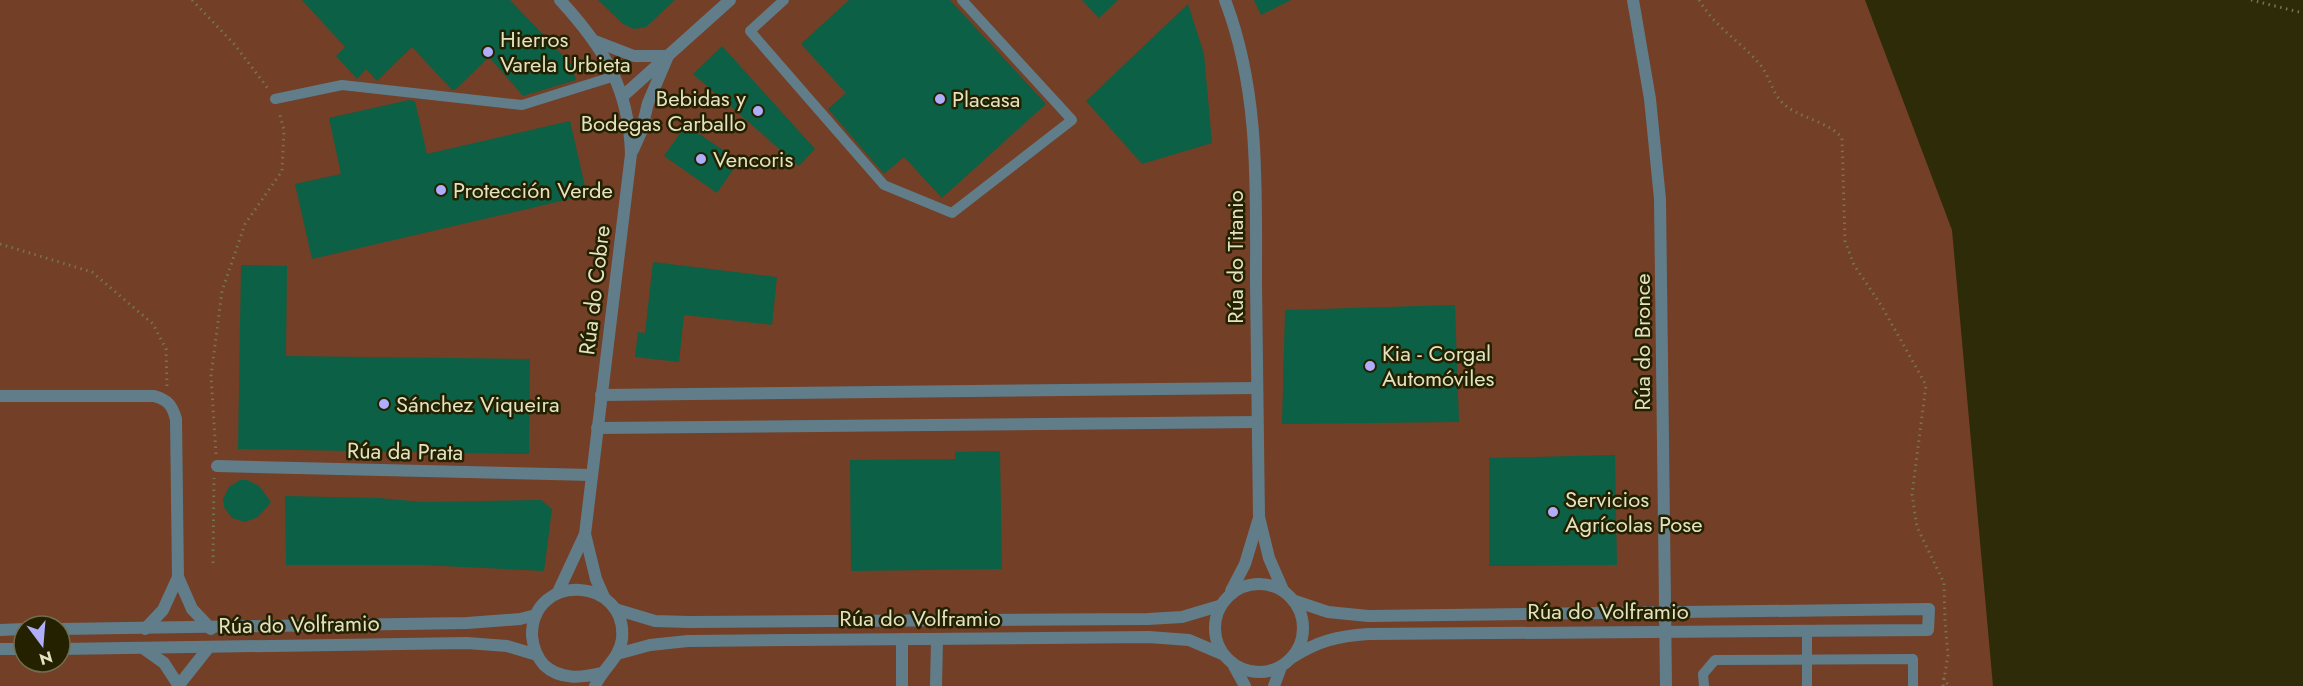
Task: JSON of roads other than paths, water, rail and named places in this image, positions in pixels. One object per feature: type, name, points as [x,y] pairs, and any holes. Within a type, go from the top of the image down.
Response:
[{"type":"street","name":"Rúa do Cobre","points":[[560,0],[594,41],[615,76],[623,96],[630,131],[631,154],[585,534]]},
{"type":"street","points":[[623,96],[730,0]]},
{"type":"street","name":"Rúa do Titanio","points":[[1225,0],[1245,72],[1251,107],[1256,195],[1259,516]]},
{"type":"street","name":"Rúa do Bronce","points":[[1633,0],[1650,99],[1660,200],[1665,686]]},
{"type":"street","points":[[594,41],[634,56],[668,56]]},
{"type":"street","points":[[631,154],[642,132],[648,103],[668,56]]},
{"type":"street","points":[[601,395],[1257,388]]},
{"type":"street","points":[[0,396],[154,396],[166,400],[173,408],[176,419],[178,577],[192,609],[211,628]]},
{"type":"street","points":[[597,428],[1257,422]]},
{"type":"street","name":"Rúa da Prata","points":[[217,466],[592,475]]},
{"type":"street","points":[[1234,666],[1251,672],[1266,672],[1281,667],[1293,657],[1301,643],[1303,629],[1301,613],[1295,601],[1283,590],[1269,558],[1259,516]]},
{"type":"street","points":[[1245,686],[1234,666],[1222,654],[1215,638],[1214,621],[1219,606],[1245,564],[1259,516]]},
{"type":"street","points":[[558,592],[585,534]]},
{"type":"street","points":[[585,534],[596,579],[604,597],[615,609],[621,623],[622,639],[618,654],[601,673],[595,686]]},
{"type":"street","points":[[145,629],[163,610],[178,577]]},
{"type":"street","points":[[1229,593],[1244,585],[1256,583],[1283,590]]},
{"type":"street","points":[[561,686],[553,671],[537,655],[532,643],[532,627],[536,615],[545,602],[558,592],[575,588],[590,590],[604,597]]},
{"type":"street","name":"Rúa do Volframio","points":[[1293,657],[1314,643],[1341,636],[1807,631],[1928,626],[1929,609],[1360,616],[1328,612],[1295,601]]},
{"type":"street","name":"Rúa do Volframio","points":[[615,609],[656,621],[689,622],[1148,619],[1182,617],[1219,606]]},
{"type":"street","name":"Rúa do Volframio","points":[[72,629],[467,623],[520,619],[536,615]]},
{"type":"street","name":"Rúa do Volframio","points":[[618,654],[650,645],[688,641],[1149,637],[1189,640],[1222,654]]},
{"type":"street","points":[[902,639],[902,686]]},
{"type":"street","points":[[936,686],[937,639]]},
{"type":"street","name":"Rúa do Volframio","points":[[72,648],[477,643],[507,646],[537,655]]},
{"type":"street","points":[[143,648],[164,663],[179,686],[209,647]]},
{"type":"street","points":[[1274,686],[1281,667]]},
{"type":"street","points":[[553,671],[570,677],[601,673]]},
{"type":"lane","points":[[784,0],[750,31],[884,185],[952,213],[1072,120],[962,0]]},
{"type":"lane","points":[[275,99],[342,85],[522,105],[615,76]]},
{"type":"lane","points":[[1807,631],[1808,686]]},
{"type":"lane","points":[[1704,686],[1703,674],[1715,660],[1913,659],[1913,686]]},
{"type":"place","name":"Hierros Varela Urbieta","points":[[488,52]]},
{"type":"place","name":"Placasa","points":[[940,99]]},
{"type":"place","name":"Bebidas y Bodegas Carballo","points":[[758,111]]},
{"type":"place","name":"Vencoris","points":[[701,159]]},
{"type":"place","name":"Protección Verde","points":[[441,190]]},
{"type":"place","name":"Kia - Corgal Automóviles","points":[[1370,366]]},
{"type":"place","name":"Sánchez Viqueira","points":[[384,404]]},
{"type":"place","name":"Servicios Agrícolas Pose","points":[[1553,512]]}]
